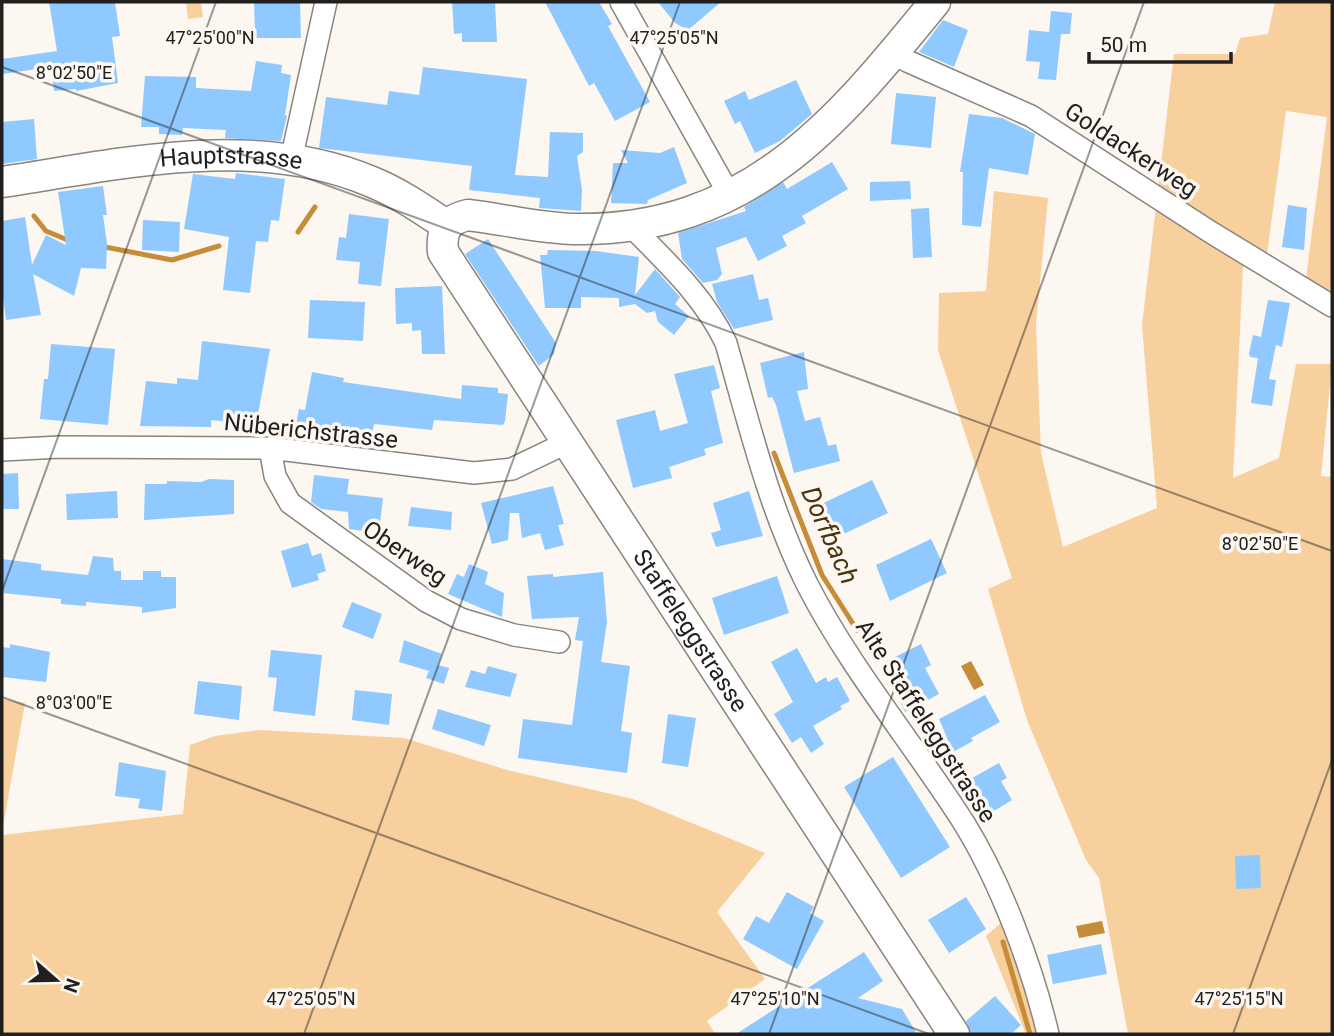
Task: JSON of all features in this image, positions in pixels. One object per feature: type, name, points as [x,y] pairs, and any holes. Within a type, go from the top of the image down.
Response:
[{"type":"street","points":[[291,160],[326,2]]},
{"type":"street","points":[[621,2],[730,196]]},
{"type":"street","points":[[446,225],[456,218],[468,215],[571,229],[631,225],[696,210],[730,196],[791,156],[835,120],[935,2]]},
{"type":"street","name":"Goldackerweg","points":[[894,52],[907,61],[1031,116],[1212,233],[1332,306]]},
{"type":"street","name":"Hauptstrasse","points":[[2,182],[164,159],[225,155],[291,160],[372,181],[407,198],[446,225]]},
{"type":"street","name":"Staffeleggstrasse","points":[[446,225],[441,235],[443,252],[954,1034]]},
{"type":"street","name":"Alte Staffeleggstrasse","points":[[631,225],[683,279],[716,322],[726,343],[769,494],[807,584],[849,653],[965,826],[998,890],[1042,1007],[1048,1034]]},
{"type":"street","name":"Nüberichstrasse","points":[[2,450],[60,447],[270,448],[474,473],[512,469],[566,443]]},
{"type":"street","name":"Oberweg","points":[[270,448],[275,476],[289,503],[426,601],[473,623],[514,635],[559,642]]},
{"type":"shaded area","points":[[186,2],[201,2],[203,17],[188,19]]},
{"type":"shaded area","points":[[1275,2],[1332,3],[1332,300],[1305,286],[1327,117],[1286,111],[1267,255],[1243,267],[1233,478],[1279,458],[1296,364],[1332,364],[1321,476],[1332,477],[1332,1034],[1128,1034],[1099,878],[1086,860],[1027,720],[988,589],[1012,578],[938,350],[939,293],[986,291],[994,191],[1048,198],[1036,325],[1041,453],[1063,547],[1157,508],[1142,325],[1174,54],[1235,54],[1240,38],[1268,34]]},
{"type":"shaded area","points":[[971,661],[984,685],[974,690],[961,666]]},
{"type":"shaded area","points":[[2,699],[25,703],[2,832]]},
{"type":"shaded area","points":[[259,730],[404,738],[507,770],[633,799],[765,853],[717,912],[765,979],[707,1021],[715,1034],[2,1034],[2,835],[183,814],[190,745],[215,736]]},
{"type":"shaded area","points":[[1003,921],[1039,1034],[1026,1034],[986,936]]},
{"type":"shaded area","points":[[1102,921],[1105,933],[1079,938],[1076,926]]},
{"type":"building","points":[[49,2],[115,2],[120,36],[112,37],[118,83],[76,91],[54,91],[51,67],[2,74],[2,59],[57,51]]},
{"type":"building","points":[[254,2],[300,2],[301,38],[255,38]]},
{"type":"building","points":[[452,2],[495,2],[497,42],[462,42],[462,33],[454,34]]},
{"type":"building","points":[[545,2],[599,2],[612,24],[608,26],[650,102],[615,121],[594,83],[589,86]]},
{"type":"building","points":[[658,2],[721,2],[688,30],[675,23]]},
{"type":"building","points":[[1051,11],[1072,13],[1070,34],[1061,34],[1056,80],[1038,79],[1040,62],[1026,61],[1029,30],[1049,32]]},
{"type":"building","points":[[943,20],[968,30],[954,67],[919,52]]},
{"type":"building","points":[[256,61],[282,65],[281,73],[291,75],[287,116],[281,141],[225,138],[226,130],[183,128],[182,135],[159,134],[159,127],[141,127],[145,76],[196,77],[196,88],[251,91]]},
{"type":"building","points":[[423,67],[527,79],[515,175],[548,177],[550,132],[583,133],[583,152],[577,156],[582,190],[581,211],[539,208],[540,198],[469,190],[472,166],[319,148],[326,97],[387,105],[389,91],[419,95]]},
{"type":"building","points":[[796,80],[812,114],[780,141],[755,153],[740,121],[735,124],[724,101],[745,91],[749,100]]},
{"type":"building","points":[[896,93],[936,97],[931,148],[891,144]]},
{"type":"building","points":[[969,114],[1002,118],[1035,134],[1028,175],[989,168],[981,227],[962,225],[963,172],[960,172]]},
{"type":"building","points":[[34,119],[37,159],[2,164],[2,122]]},
{"type":"building","points":[[674,147],[687,183],[648,200],[647,204],[611,203],[613,163],[628,163],[621,150],[660,153]]},
{"type":"building","points":[[832,162],[848,189],[802,216],[806,223],[782,236],[787,246],[758,261],[746,237],[716,248],[722,274],[717,280],[703,283],[682,259],[678,233],[746,211],[744,207],[783,182],[787,189]]},
{"type":"building","points":[[236,173],[285,179],[279,221],[271,220],[268,242],[256,241],[250,293],[223,290],[229,237],[184,229],[193,174],[235,179]]},
{"type":"building","points":[[910,181],[911,199],[870,201],[870,182]]},
{"type":"building","points":[[103,186],[107,215],[103,215],[107,244],[106,269],[81,268],[74,296],[33,274],[41,315],[6,320],[2,289],[2,221],[25,217],[32,265],[46,235],[66,245],[58,192]]},
{"type":"building","points":[[1288,205],[1307,208],[1304,250],[1282,247]]},
{"type":"building","points":[[929,208],[932,257],[913,258],[911,209]]},
{"type":"building","points":[[349,214],[389,219],[381,286],[358,284],[360,262],[336,260],[339,237],[346,238]]},
{"type":"building","points":[[143,220],[180,222],[179,252],[142,250]]},
{"type":"building","points":[[488,239],[556,343],[554,354],[539,366],[465,254]]},
{"type":"building","points":[[548,250],[596,251],[639,257],[635,295],[655,269],[680,297],[675,304],[689,316],[674,335],[658,322],[655,311],[647,313],[635,304],[619,307],[619,298],[581,297],[581,308],[545,308],[540,255],[547,255]]},
{"type":"building","points":[[753,274],[759,300],[768,298],[773,320],[734,329],[717,302],[712,284]]},
{"type":"building","points":[[442,286],[445,354],[422,354],[421,330],[412,331],[412,323],[396,324],[395,288]]},
{"type":"building","points":[[310,300],[365,302],[363,341],[308,338]]},
{"type":"building","points":[[1268,300],[1290,303],[1282,347],[1276,345],[1269,379],[1276,380],[1272,406],[1251,403],[1258,358],[1250,357],[1249,353],[1253,335],[1261,337]]},
{"type":"building","points":[[202,341],[270,349],[256,425],[211,420],[211,427],[140,426],[146,381],[177,384],[177,378],[198,380]]},
{"type":"building","points":[[51,344],[115,349],[108,425],[40,419],[44,379],[48,379]]},
{"type":"building","points":[[804,352],[808,389],[797,391],[805,421],[820,417],[828,446],[836,444],[840,461],[794,473],[776,405],[772,397],[768,398],[760,363]]},
{"type":"building","points":[[714,365],[720,388],[711,391],[723,443],[704,449],[706,455],[669,467],[672,478],[633,488],[616,420],[655,410],[660,431],[688,423],[674,374]]},
{"type":"building","points":[[312,372],[344,378],[343,382],[461,399],[462,385],[498,388],[498,393],[508,394],[505,421],[503,425],[434,420],[432,430],[374,424],[371,440],[337,434],[336,439],[301,432],[302,424],[296,424],[299,409],[305,410]]},
{"type":"building","points":[[18,473],[19,509],[2,509],[2,474]]},
{"type":"building","points":[[314,475],[349,479],[347,494],[383,498],[380,523],[366,522],[364,531],[349,529],[348,512],[321,509],[311,502]]},
{"type":"building","points":[[209,479],[234,480],[234,514],[144,520],[145,484],[167,484],[167,481],[201,482]]},
{"type":"building","points":[[872,480],[888,513],[831,540],[815,507]]},
{"type":"building","points":[[553,486],[564,524],[558,525],[564,545],[545,550],[540,533],[522,538],[519,513],[510,513],[508,540],[492,544],[481,503]]},
{"type":"building","points":[[117,491],[118,518],[67,520],[66,494]]},
{"type":"building","points":[[749,491],[763,536],[716,547],[711,533],[721,530],[713,503]]},
{"type":"building","points":[[411,507],[452,512],[451,530],[408,526]]},
{"type":"building","points":[[931,539],[947,573],[890,601],[876,565]]},
{"type":"building","points":[[308,543],[312,556],[321,553],[326,571],[317,574],[319,580],[292,588],[281,551]]},
{"type":"building","points":[[93,556],[113,558],[114,571],[121,571],[121,580],[143,580],[143,571],[161,571],[161,577],[176,577],[176,608],[142,613],[142,607],[86,602],[86,606],[61,604],[61,599],[2,593],[2,559],[41,564],[41,570],[88,575]]},
{"type":"building","points":[[469,564],[488,572],[485,584],[504,593],[502,617],[448,594],[457,574],[464,577]]},
{"type":"building","points":[[603,572],[607,622],[601,662],[630,666],[621,731],[632,733],[627,773],[518,758],[523,719],[572,725],[583,641],[575,640],[579,617],[532,619],[527,576],[553,574],[553,577]]},
{"type":"building","points":[[777,576],[789,613],[724,635],[712,598]]},
{"type":"building","points":[[352,602],[382,614],[373,639],[342,627]]},
{"type":"building","points":[[404,640],[442,654],[438,665],[449,668],[444,684],[426,678],[429,671],[399,662]]},
{"type":"building","points":[[10,644],[50,652],[46,682],[2,677],[2,647],[10,648]]},
{"type":"building","points":[[921,644],[931,665],[925,668],[939,694],[905,712],[883,663]]},
{"type":"building","points":[[797,648],[816,683],[826,677],[828,682],[837,677],[850,701],[840,706],[842,709],[813,726],[824,744],[811,753],[801,737],[792,743],[774,714],[793,702],[771,662]]},
{"type":"building","points":[[271,650],[322,655],[315,716],[273,711],[277,678],[268,677]]},
{"type":"building","points":[[488,666],[517,674],[510,697],[465,687],[471,670],[485,674]]},
{"type":"building","points":[[198,681],[242,686],[239,720],[194,714]]},
{"type":"building","points":[[355,690],[392,694],[389,725],[352,720]]},
{"type":"building","points":[[985,695],[1000,722],[971,738],[973,741],[953,752],[939,719]]},
{"type":"building","points":[[438,709],[491,725],[484,746],[432,729]]},
{"type":"building","points":[[668,714],[696,718],[688,767],[662,763]]},
{"type":"building","points":[[893,757],[950,847],[901,878],[844,787]]},
{"type":"building","points":[[119,762],[166,771],[162,811],[138,808],[140,799],[115,796]]},
{"type":"building","points":[[999,763],[1007,778],[1001,781],[1012,800],[984,817],[965,782]]},
{"type":"building","points":[[1260,855],[1261,888],[1236,889],[1235,856]]},
{"type":"building","points":[[787,892],[814,907],[810,913],[824,921],[797,969],[743,939],[756,916],[769,923]]},
{"type":"building","points":[[966,897],[986,929],[949,953],[928,920]]},
{"type":"building","points":[[1101,944],[1107,974],[1053,984],[1047,955]]},
{"type":"building","points":[[864,952],[883,981],[858,998],[902,1009],[917,1034],[736,1034]]},
{"type":"building","points":[[995,996],[1021,1025],[1011,1034],[971,1034],[966,1021]]},
{"type":"waterway","name":"Dorfbach","points":[[298,232],[315,207]]},
{"type":"waterway","name":"Dorfbach","points":[[34,216],[46,231],[70,241]]},
{"type":"waterway","name":"Dorfbach","points":[[100,246],[172,260],[219,246]]},
{"type":"waterway","name":"Dorfbach","points":[[774,453],[822,575],[857,630]]},
{"type":"waterway","name":"Dorfbach","points":[[1003,942],[1030,1034]]}]
